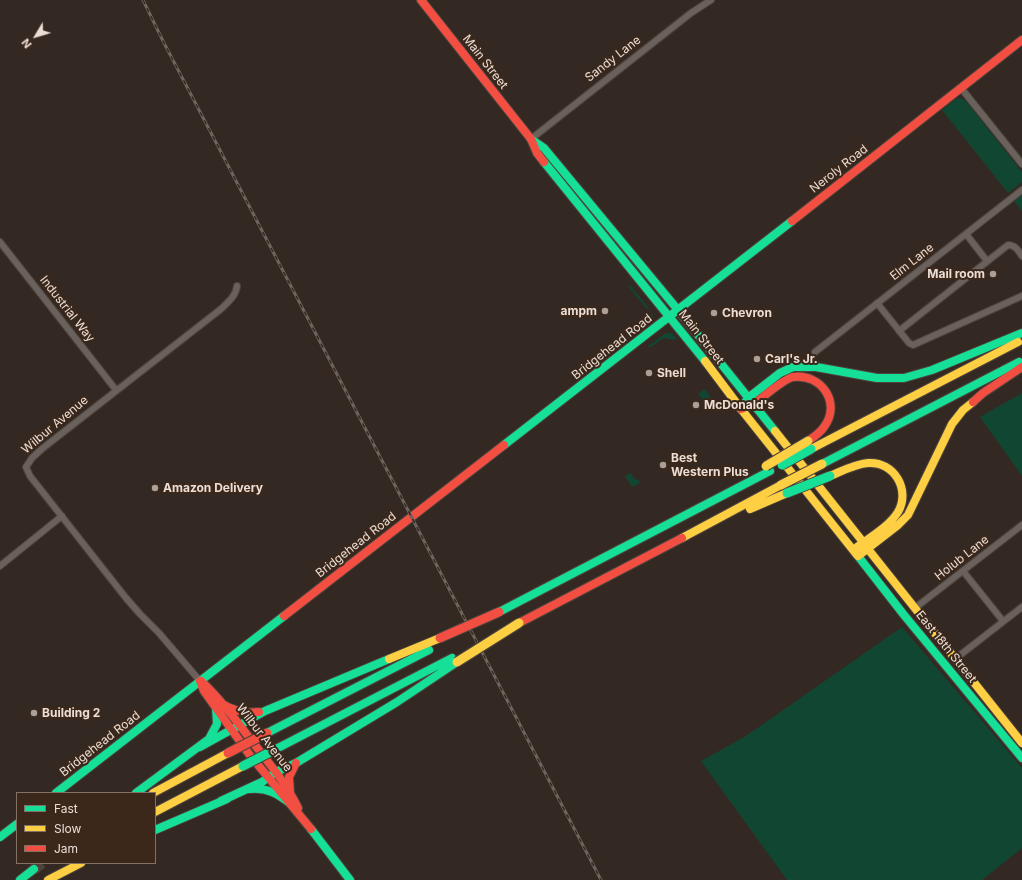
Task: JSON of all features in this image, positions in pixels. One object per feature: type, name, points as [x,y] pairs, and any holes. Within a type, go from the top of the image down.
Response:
[{"type":"main road","name":"Main Street","points":[[421,0],[531,139],[537,153],[670,316],[741,410],[856,553]]},
{"type":"main road","name":"Neroly Road","points":[[670,316],[1022,40]]},
{"type":"main road","name":"Main Street","points":[[531,139],[544,148],[678,310],[865,546]]},
{"type":"main road","name":"Bridgehead Road","points":[[57,792],[670,316]]},
{"type":"main road","points":[[741,410],[776,376],[793,367],[816,367],[877,378],[904,378],[932,370],[1022,333]]},
{"type":"main road","points":[[155,792],[443,639],[499,612],[655,531],[810,445],[1022,340]]},
{"type":"main road","points":[[156,811],[456,659],[519,623],[1022,360]]},
{"type":"main road","points":[[856,553],[898,525],[908,515],[944,439],[958,417],[976,398],[1022,367]]},
{"type":"main road","points":[[751,401],[790,377],[797,375],[804,376],[818,382],[823,387],[830,399],[831,413],[827,425],[810,445]]},
{"type":"main road","points":[[637,562],[651,559],[722,522],[788,493],[854,467],[870,463],[884,466],[896,475],[900,481],[903,496],[897,514],[865,546]]},
{"type":"main road","name":"East 18th Street","points":[[865,546],[1022,742]]},
{"type":"main road","name":"East 18th Street","points":[[856,553],[904,615],[1022,758]]},
{"type":"main road","points":[[137,792],[200,747],[266,711],[443,639]]},
{"type":"main road","points":[[221,801],[296,763],[396,702],[456,659]]},
{"type":"main road","name":"Wilbur Avenue","points":[[200,681],[209,688],[231,730],[301,816],[350,880]]},
{"type":"main road","points":[[200,747],[216,730],[219,706],[245,713],[266,711]]},
{"type":"main road","name":"Wilbur Avenue","points":[[219,706],[240,725],[276,772],[290,792],[301,816]]},
{"type":"main road","points":[[290,792],[288,777],[296,763]]},
{"type":"main road","points":[[156,830],[250,789],[263,788],[275,792],[291,804]]},
{"type":"main road","points":[[0,837],[16,825]]},
{"type":"main road","points":[[40,880],[64,864]]},
{"type":"main road","points":[[48,880],[79,864]]},
{"type":"main road","points":[[20,880],[34,869]]},
{"type":"street","name":"Sandy Lane","points":[[531,139],[685,17],[711,0]]},
{"type":"street","points":[[961,88],[1022,164]]},
{"type":"street","name":"Elm Lane","points":[[815,352],[1022,190]]},
{"type":"street","points":[[966,234],[987,261]]},
{"type":"street","name":"Industrial Way","points":[[0,242],[116,390]]},
{"type":"street","points":[[899,331],[1008,245],[1012,245],[1016,248],[1022,256]]},
{"type":"street","name":"Wilbur Avenue","points":[[200,681],[159,632],[131,604],[30,476],[26,467],[32,458],[43,448],[221,309],[231,300],[237,291],[238,286]]},
{"type":"street","points":[[877,303],[909,343],[913,345],[1022,296]]},
{"type":"street","points":[[0,566],[62,516]]},
{"type":"street","name":"Holub Lane","points":[[915,608],[1022,525]]},
{"type":"street","points":[[963,571],[1003,621]]},
{"type":"street","points":[[955,659],[1022,607]]},
{"type":"green space","points":[[960,98],[965,100],[1022,172],[1022,182],[1008,193],[942,110],[954,100]]},
{"type":"green space","points":[[1022,195],[1022,211],[1014,201]]},
{"type":"green space","points":[[630,285],[649,308],[647,309],[628,286]]},
{"type":"green space","points":[[651,314],[653,314],[652,322],[627,339],[626,338],[650,321]]},
{"type":"green space","points":[[666,333],[672,333],[677,339],[674,340],[664,338],[651,347],[648,346]]},
{"type":"green space","points":[[704,389],[711,397],[705,402],[698,394]]},
{"type":"green space","points":[[1022,393],[1022,476],[980,417]]},
{"type":"green space","points":[[631,473],[634,479],[639,480],[640,483],[632,487],[625,476]]},
{"type":"green space","points":[[902,627],[1022,768],[1022,848],[982,880],[787,880],[701,761],[746,736]]},
{"type":"tunnel","points":[[34,869],[41,864]]},
{"type":"railway","points":[[143,0],[601,880]]},
{"type":"traffic: fast","points":[[531,139],[544,148],[678,310],[775,431]]},
{"type":"traffic: fast","points":[[544,162],[705,361]]},
{"type":"traffic: fast","points":[[504,445],[792,221]]},
{"type":"traffic: fast","points":[[741,409],[748,398],[780,373],[793,367],[816,367],[877,378],[904,378],[932,370],[1022,333]]},
{"type":"traffic: fast","points":[[822,464],[1019,362]]},
{"type":"traffic: fast","points":[[782,465],[811,449]]},
{"type":"traffic: fast","points":[[499,612],[770,471]]},
{"type":"traffic: fast","points":[[787,493],[830,476]]},
{"type":"traffic: fast","points":[[858,556],[904,615],[1022,758]]},
{"type":"traffic: fast","points":[[57,792],[284,616]]},
{"type":"traffic: fast","points":[[267,733],[429,650]]},
{"type":"traffic: fast","points":[[276,749],[452,658]]},
{"type":"traffic: fast","points":[[200,747],[265,711],[389,659]]},
{"type":"traffic: fast","points":[[221,801],[262,782],[276,772],[296,763],[397,702],[457,662]]},
{"type":"traffic: fast","points":[[137,792],[209,739],[217,724],[216,708]]},
{"type":"traffic: fast","points":[[243,766],[276,749]]},
{"type":"traffic: fast","points":[[250,789],[267,790],[282,797],[291,804]]},
{"type":"traffic: fast","points":[[156,830],[227,799]]},
{"type":"traffic: fast","points":[[0,837],[16,825]]},
{"type":"traffic: fast","points":[[311,829],[350,880]]},
{"type":"traffic: fast","points":[[20,880],[34,869]]},
{"type":"traffic: slow","points":[[811,449],[1018,342]]},
{"type":"traffic: slow","points":[[705,361],[741,409],[857,555]]},
{"type":"traffic: slow","points":[[858,556],[898,525],[908,515],[952,424],[963,410],[973,402]]},
{"type":"traffic: slow","points":[[775,431],[863,542]]},
{"type":"traffic: slow","points":[[766,466],[808,441]]},
{"type":"traffic: slow","points":[[830,476],[858,465],[868,463],[877,464],[892,472],[898,478],[901,486],[902,503],[894,518],[853,550]]},
{"type":"traffic: slow","points":[[781,485],[822,464]]},
{"type":"traffic: slow","points":[[682,538],[781,485]]},
{"type":"traffic: slow","points":[[750,509],[787,493]]},
{"type":"traffic: slow","points":[[864,544],[1022,743]]},
{"type":"traffic: slow","points":[[457,662],[519,623]]},
{"type":"traffic: slow","points":[[389,659],[440,638]]},
{"type":"traffic: slow","points":[[155,792],[228,753]]},
{"type":"traffic: slow","points":[[156,811],[243,766]]},
{"type":"traffic: slow","points":[[48,880],[79,864]]},
{"type":"traffic: jam","points":[[421,0],[531,139],[537,153],[544,162]]},
{"type":"traffic: jam","points":[[792,221],[1022,40]]},
{"type":"traffic: jam","points":[[973,402],[983,393],[1022,367]]},
{"type":"traffic: jam","points":[[741,409],[755,403],[789,378],[803,377],[812,380],[820,385],[826,392],[831,408],[829,418],[824,427],[819,433],[808,441]]},
{"type":"traffic: jam","points":[[284,616],[504,445]]},
{"type":"traffic: jam","points":[[519,623],[682,538]]},
{"type":"traffic: jam","points":[[440,638],[499,612]]},
{"type":"traffic: jam","points":[[200,681],[204,691],[249,754],[311,829]]},
{"type":"traffic: jam","points":[[201,681],[227,709],[270,765],[288,790],[298,808]]},
{"type":"traffic: jam","points":[[222,704],[249,713],[259,712]]},
{"type":"traffic: jam","points":[[228,753],[267,733]]},
{"type":"traffic: jam","points":[[290,792],[289,777],[296,763]]},
{"type":"place","name":"Mail room","points":[[993,274]]},
{"type":"place","name":"ampm","points":[[605,311]]},
{"type":"place","name":"Chevron","points":[[714,313]]},
{"type":"place","name":"Carl's Jr.","points":[[757,359]]},
{"type":"place","name":"Shell","points":[[649,373]]},
{"type":"place","name":"McDonald's","points":[[696,405]]},
{"type":"place","name":"Best Western Plus","points":[[663,465]]},
{"type":"place","name":"Amazon Delivery","points":[[155,488]]},
{"type":"place","name":"Building 2","points":[[34,713]]}]
